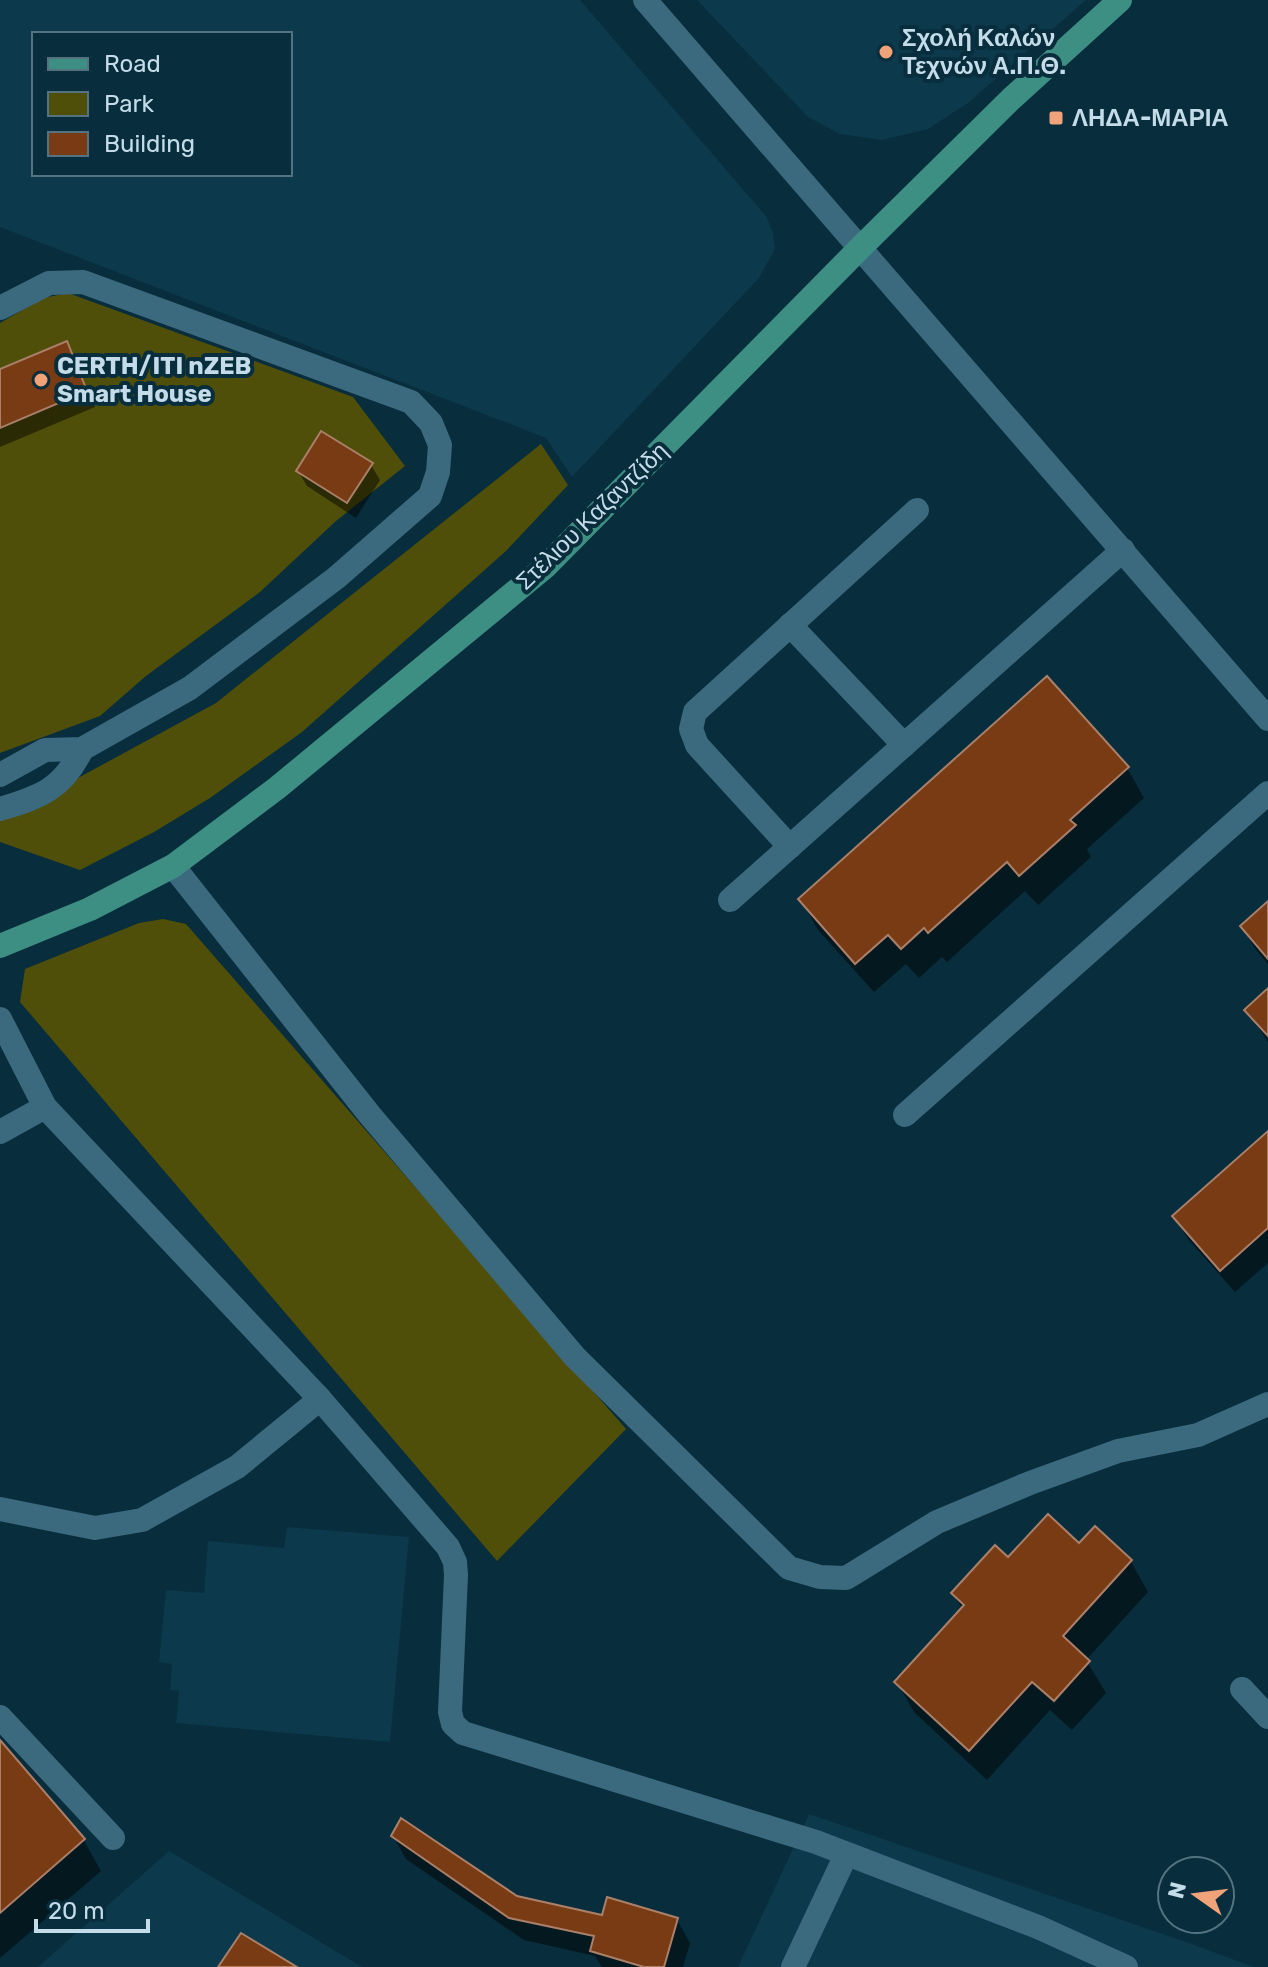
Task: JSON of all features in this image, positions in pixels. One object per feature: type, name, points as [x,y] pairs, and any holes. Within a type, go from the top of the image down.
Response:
[{"type":"main road","name":"Στέλιου Καζαντζίδη","points":[[0,946],[90,909],[173,866],[277,788],[545,567],[1011,99],[1120,0]]},
{"type":"street","points":[[645,0],[1268,719]]},
{"type":"street","points":[[0,308],[49,283],[83,282],[411,402],[431,423],[440,445],[438,472],[430,496],[336,578],[190,688],[82,749],[45,750],[0,775]]},
{"type":"street","points":[[790,847],[697,745],[691,729],[695,712],[917,510]]},
{"type":"street","points":[[730,900],[1123,550]]},
{"type":"street","points":[[790,625],[904,745]]},
{"type":"street","points":[[0,809],[28,800],[56,785],[69,772],[82,749]]},
{"type":"street","points":[[905,1115],[1268,793]]},
{"type":"street","points":[[173,866],[369,1114],[575,1357],[789,1568],[820,1577],[846,1578],[937,1522],[1030,1483],[1118,1451],[1198,1435],[1268,1404]]},
{"type":"street","points":[[0,1019],[45,1107],[320,1399],[448,1547],[455,1562],[450,1712],[453,1724],[463,1733],[816,1842],[1038,1927],[1126,1967]]},
{"type":"street","points":[[0,1132],[45,1107]]},
{"type":"street","points":[[0,1509],[95,1528],[142,1520],[237,1467],[320,1399]]},
{"type":"street","points":[[1242,1689],[1268,1717]]},
{"type":"street","points":[[0,1717],[113,1838]]},
{"type":"street","points":[[793,1967],[846,1855]]},
{"type":"shaded area","points":[[0,0],[580,0],[766,216],[773,232],[775,249],[759,278],[572,477],[546,438],[0,227]]},
{"type":"shaded area","name":"Σχολή Καλών Τεχνών Α.Π.Θ.","points":[[697,0],[1086,0],[968,103],[928,129],[882,140],[840,134],[808,117]]},
{"type":"shaded area","points":[[287,1527],[409,1537],[390,1742],[176,1723],[179,1691],[170,1690],[172,1664],[159,1662],[166,1590],[204,1593],[208,1541],[284,1548]]},
{"type":"shaded area","points":[[809,1814],[1254,1967],[738,1967]]},
{"type":"shaded area","points":[[169,1851],[362,1967],[38,1967]]},
{"type":"green space","points":[[68,293],[353,397],[405,466],[336,521],[260,592],[146,676],[100,716],[0,753],[0,323],[43,298]]},
{"type":"green space","points":[[541,444],[568,485],[506,551],[302,732],[210,798],[154,832],[80,870],[0,842],[0,812],[54,791],[216,703]]},
{"type":"green space","points":[[163,919],[186,924],[626,1429],[497,1561],[20,1002],[25,969],[139,923]]},
{"type":"building","name":"CERTH/ITI nZEB Smart House","points":[[67,341],[87,391],[0,428],[0,369]]},
{"type":"building","points":[[321,431],[373,463],[347,503],[296,471]]},
{"type":"building","points":[[1047,676],[1129,767],[1070,820],[1076,825],[1019,876],[1007,862],[928,933],[924,928],[901,949],[888,935],[855,964],[798,899]]},
{"type":"building","points":[[1268,901],[1268,959],[1240,926]]},
{"type":"building","points":[[1268,988],[1268,1036],[1244,1010]]},
{"type":"building","points":[[1268,1131],[1268,1228],[1220,1271],[1172,1216]]},
{"type":"building","points":[[1048,1514],[1079,1543],[1095,1526],[1132,1560],[1063,1636],[1090,1661],[1054,1701],[1032,1682],[969,1751],[894,1682],[964,1605],[951,1593],[995,1545],[1008,1557]]},
{"type":"building","points":[[0,1740],[85,1839],[0,1913]]},
{"type":"building","points":[[401,1818],[517,1896],[602,1915],[607,1897],[678,1918],[664,1967],[644,1967],[590,1951],[594,1936],[509,1918],[391,1836]]},
{"type":"building","points":[[241,1933],[297,1967],[218,1967]]},
{"type":"place","name":"Σχολή Καλών Τεχνών Α.Π.Θ.","points":[[886,52]]},
{"type":"place","name":"ΛΗΔΑ-ΜΑΡΙΑ","points":[[1056,118]]},
{"type":"place","name":"CERTH/ITI nZEB Smart House","points":[[41,380]]}]
